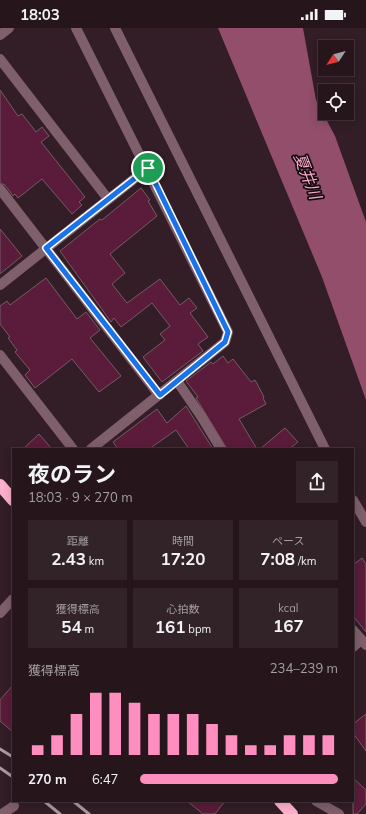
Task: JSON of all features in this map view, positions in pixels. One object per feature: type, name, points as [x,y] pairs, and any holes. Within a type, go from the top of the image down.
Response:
[{"type":"highway","points":[[0,485],[12,499]]},
{"type":"highway","points":[[281,802],[292,814]]},
{"type":"street","points":[[0,35],[9,28]]},
{"type":"street","points":[[76,28],[148,168],[228,332],[225,342],[92,448]]},
{"type":"street","points":[[115,28],[325,448]]},
{"type":"street","points":[[0,59],[108,199]]},
{"type":"street","points":[[0,285],[148,168]]},
{"type":"street","points":[[0,188],[160,395]]},
{"type":"street","points":[[0,355],[72,448]]},
{"type":"street","points":[[177,381],[220,448]]},
{"type":"street","points":[[354,502],[366,522]]},
{"type":"street","points":[[0,613],[12,600]]},
{"type":"street","points":[[354,631],[364,642],[354,646]]},
{"type":"street","points":[[318,802],[339,814]]},
{"type":"street","points":[[2,814],[14,806]]},
{"type":"water","name":"夏井川","points":[[218,28],[303,28],[316,100],[318,104],[318,120],[327,120],[335,136],[366,222],[366,400],[322,277]]},
{"type":"building","points":[[0,90],[18,116],[22,114],[36,132],[42,127],[49,136],[41,142],[85,197],[79,202],[82,205],[72,214],[42,179],[18,198],[15,194],[13,196],[5,185],[0,183]]},
{"type":"building","points":[[141,188],[150,200],[148,201],[157,216],[110,254],[125,273],[112,284],[127,303],[160,279],[180,305],[189,298],[197,308],[190,313],[208,337],[198,344],[203,351],[162,382],[143,357],[165,340],[160,334],[170,326],[152,303],[121,327],[114,318],[111,322],[60,251],[100,219],[102,220]]},
{"type":"building","points":[[0,229],[22,256],[0,274]]},
{"type":"building","points":[[46,278],[77,319],[86,312],[100,330],[90,338],[121,376],[99,392],[72,359],[35,388],[25,375],[30,370],[15,352],[17,350],[8,338],[10,337],[0,324],[0,306],[7,301],[10,305]]},
{"type":"building","points":[[223,356],[228,363],[233,359],[251,382],[255,380],[264,397],[263,398],[266,404],[239,419],[256,448],[226,448],[196,398],[198,397],[186,381],[211,362],[213,364]]},
{"type":"building","points":[[186,406],[212,448],[188,448],[176,430],[150,448],[117,448],[113,442],[157,409],[167,423]]},
{"type":"building","points":[[285,428],[298,442],[290,448],[261,448]]},
{"type":"building","points":[[39,434],[51,448],[24,448]]},
{"type":"building","points":[[362,558],[366,564],[366,632],[354,617],[354,564]]},
{"type":"building","points":[[12,686],[12,731],[0,721],[0,700]]},
{"type":"building","points":[[366,714],[366,751],[354,734],[354,723]]},
{"type":"building","points":[[354,779],[366,790],[366,804],[357,814],[353,814]]},
{"type":"building","points":[[188,802],[224,802],[215,814],[203,814]]},
{"type":"railway","points":[[0,749],[12,756]]},
{"type":"railway","points":[[0,768],[12,776]]},
{"type":"railway","points":[[45,802],[60,814]]},
{"type":"railway","points":[[74,802],[89,814]]},
{"type":"route","points":[[148,168],[228,332],[225,342],[160,395],[46,248],[148,168]]}]
